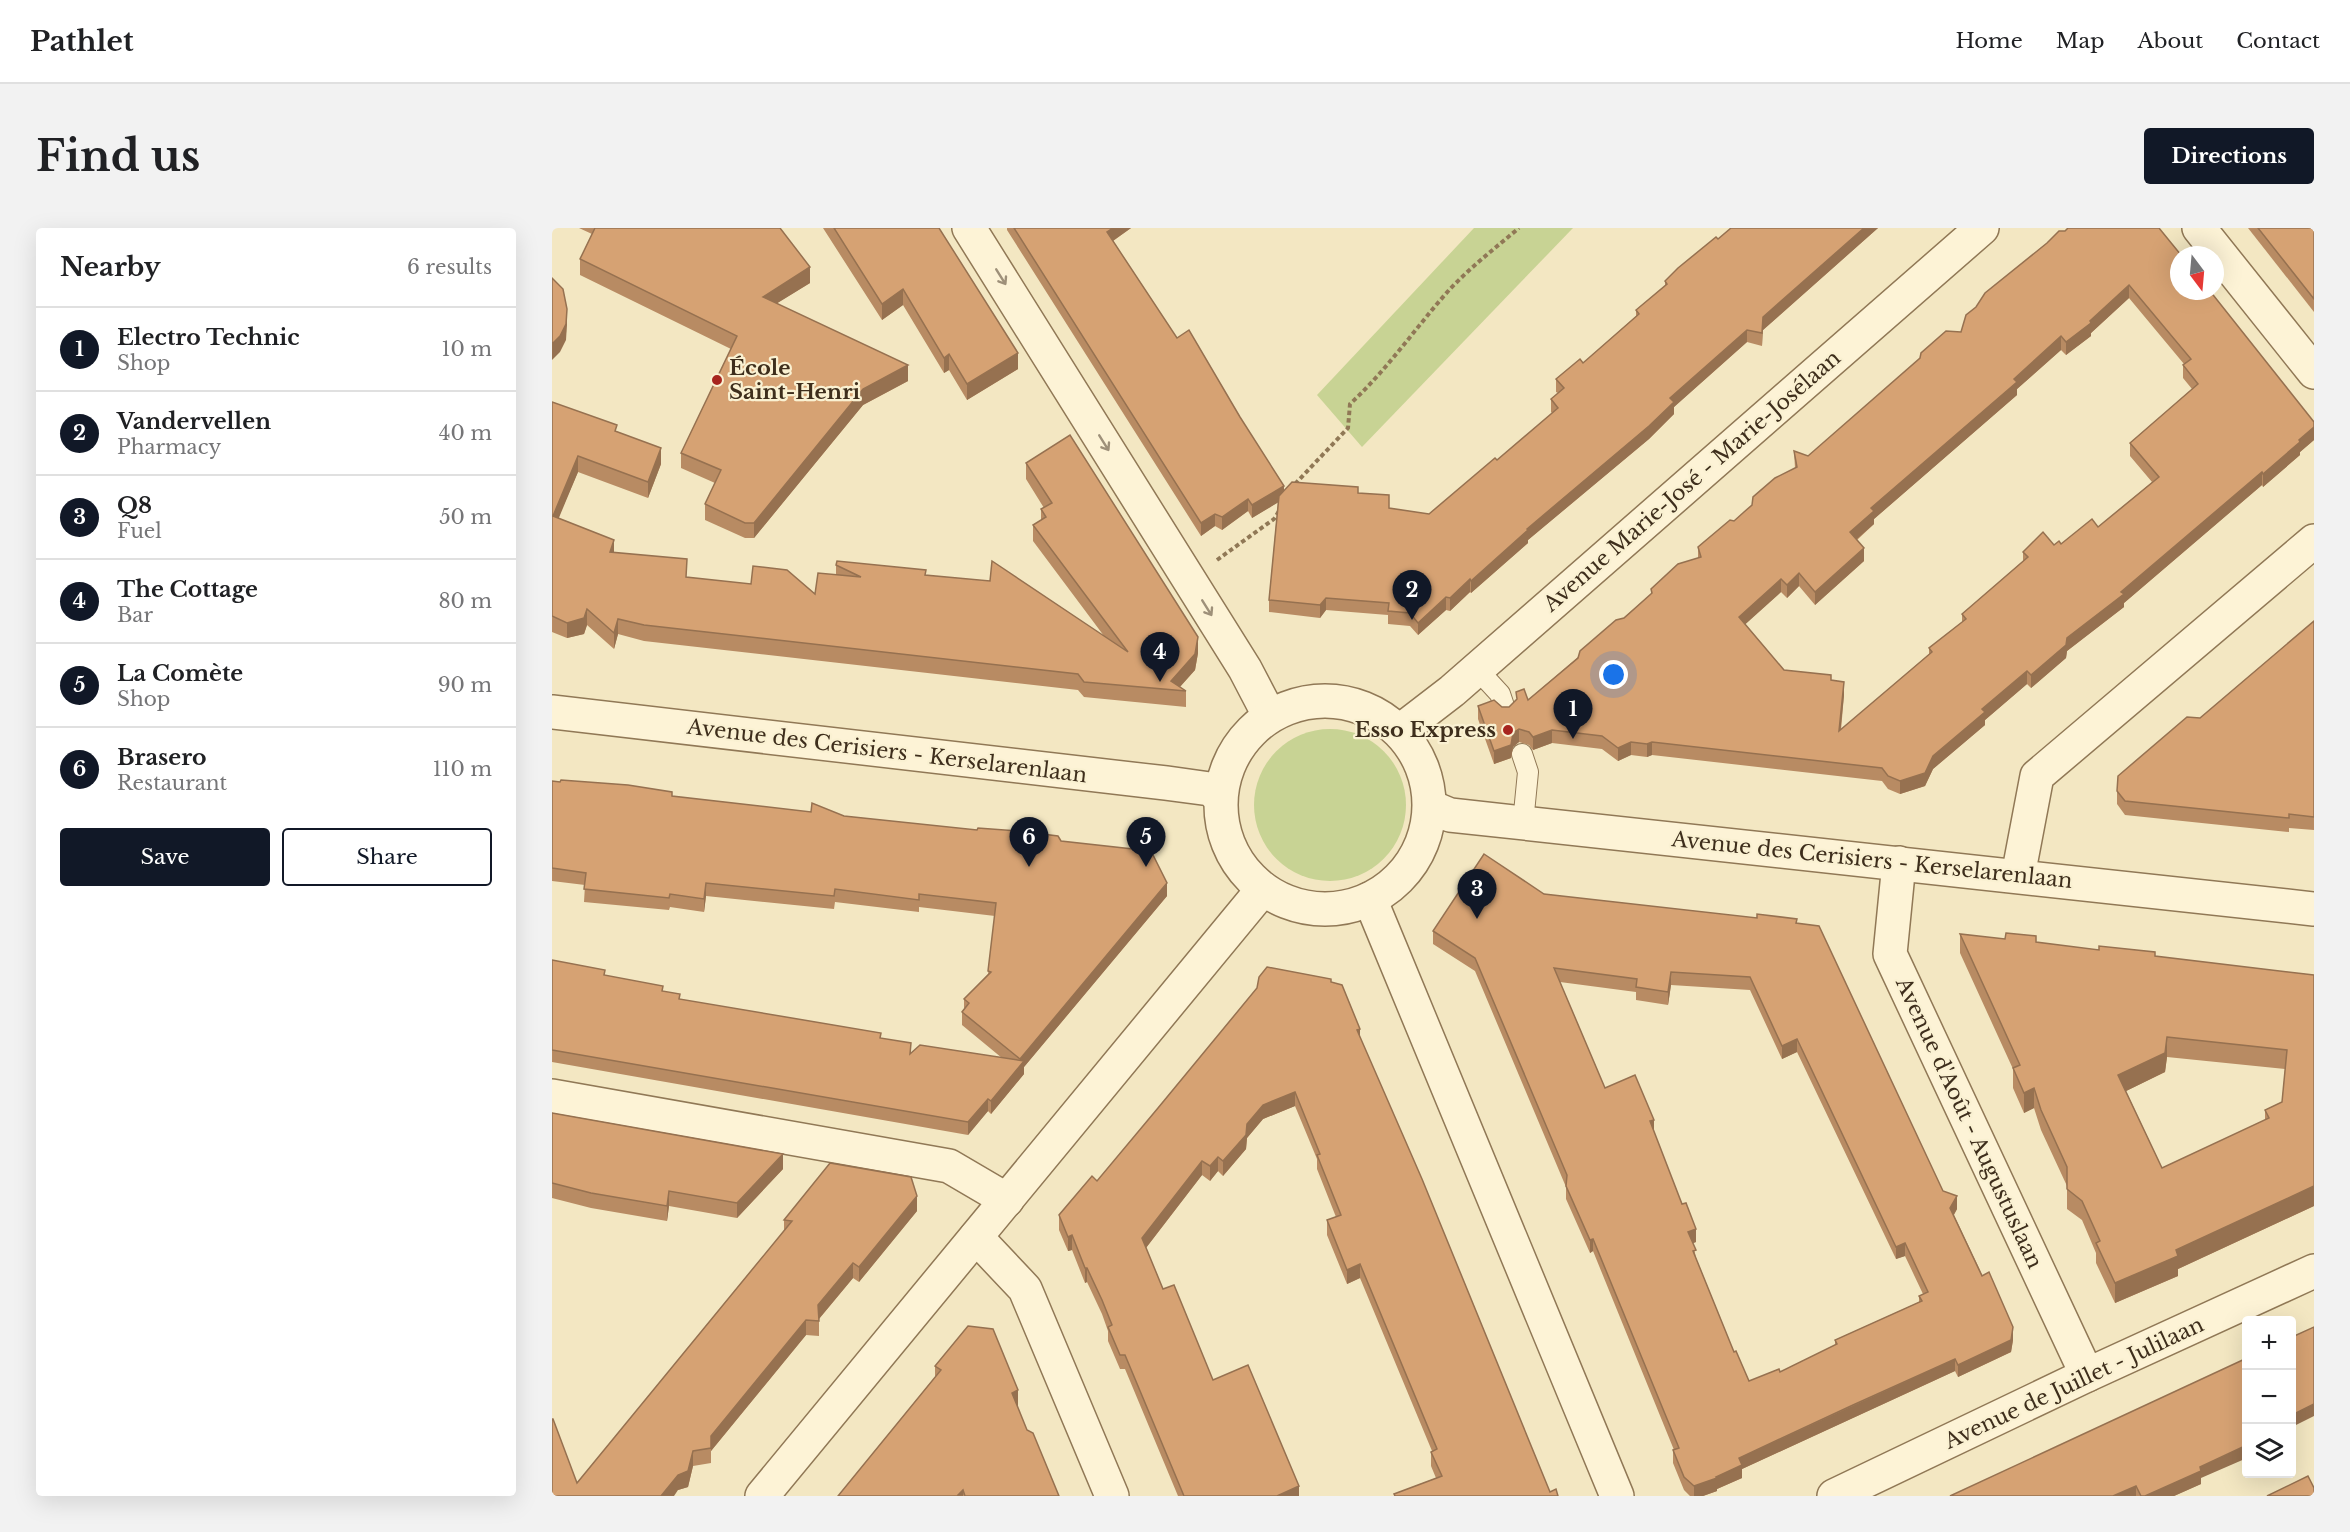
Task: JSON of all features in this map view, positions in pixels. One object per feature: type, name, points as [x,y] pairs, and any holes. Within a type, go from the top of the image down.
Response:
[{"type":"street","points":[[969,228],[1245,669],[1269,715]]},
{"type":"street","name":"Avenue Marie-José - Marie-Josélaan","points":[[1400,731],[1478,669],[1982,228]]},
{"type":"street","points":[[2199,228],[2314,372]]},
{"type":"street","points":[[2018,876],[2037,776],[2314,541]]},
{"type":"street","points":[[1306,701],[1341,701],[1364,707],[1383,717],[1400,731],[1418,756],[1427,781],[1431,807],[1419,851],[1404,873],[1391,885],[1370,899],[1336,909],[1309,908],[1279,899],[1263,889],[1243,870],[1234,857],[1222,828],[1220,797],[1227,767],[1248,732],[1269,715],[1306,701]]},
{"type":"street","name":"Avenue des Cerisiers - Kerselarenlaan","points":[[552,712],[1177,784],[1210,789],[1220,797]]},
{"type":"street","name":"Avenue des Cerisiers - Kerselarenlaan","points":[[1431,807],[1450,815],[2314,909]]},
{"type":"street","name":"Avenue d'Août - Augustuslaan","points":[[1899,863],[1890,954],[2087,1375]]},
{"type":"street","points":[[762,1496],[1263,889]]},
{"type":"street","points":[[1370,899],[1617,1496]]},
{"type":"street","points":[[552,1096],[949,1166],[1007,1200]]},
{"type":"street","points":[[976,1237],[1025,1289],[1112,1496]]},
{"type":"street","name":"Avenue de Juillet - Julilaan","points":[[1834,1496],[2087,1375],[2314,1271]]},
{"type":"lane","points":[[1478,669],[1500,694],[1505,709]]},
{"type":"lane","points":[[1522,754],[1528,772],[1523,823]]},
{"type":"path","points":[[1291,491],[1296,482],[1348,428],[1350,404],[1374,382],[1451,288],[1480,260],[1519,228]]},
{"type":"path","points":[[1212,564],[1274,519],[1280,509]]},
{"type":"green space","points":[[1474,228],[1573,228],[1362,447],[1317,395]]},
{"type":"green space","points":[[1330,729],[1359,735],[1384,751],[1400,776],[1406,805],[1400,834],[1384,859],[1359,875],[1330,881],[1301,875],[1276,859],[1260,834],[1254,805],[1260,776],[1276,751],[1301,735]]},
{"type":"building","points":[[595,228],[780,228],[810,267],[763,297],[908,365],[863,389],[754,523],[745,523],[705,504],[721,470],[681,453],[737,336],[580,259]]},
{"type":"building","points":[[834,228],[939,228],[1018,353],[967,384],[949,354],[944,358],[903,289],[882,304]]},
{"type":"building","points":[[1014,228],[1113,228],[1107,232],[1177,338],[1189,330],[1284,486],[1252,505],[1248,499],[1222,517],[1215,514],[1201,523]]},
{"type":"building","points":[[1731,228],[1864,228],[1763,317],[1762,333],[1747,330],[1670,398],[1674,402],[1649,426],[1527,529],[1471,581],[1470,579],[1450,598],[1446,597],[1418,623],[1410,613],[1388,611],[1389,603],[1326,598],[1320,605],[1269,600],[1279,496],[1292,482],[1358,487],[1358,493],[1389,495],[1389,508],[1429,514],[1558,408],[1551,399],[1564,388],[1556,379],[1580,359],[1583,363],[1639,314],[1636,310],[1667,284],[1665,281],[1678,268],[1716,237],[1718,239]]},
{"type":"building","points":[[2068,228],[2159,228],[2174,246],[2170,246],[2170,300],[2217,300],[2314,422],[2314,427],[2263,474],[2262,472],[2121,592],[2124,594],[2067,638],[2066,645],[2031,675],[2027,671],[1982,709],[1985,712],[1933,756],[1925,773],[1900,781],[1888,776],[1882,768],[1652,742],[1647,744],[1631,742],[1618,748],[1602,736],[1552,730],[1533,737],[1529,732],[1519,729],[1513,733],[1511,745],[1494,751],[1478,706],[1494,700],[1502,707],[1509,707],[1517,699],[1516,692],[1524,689],[1528,700],[1578,658],[1580,651],[1616,620],[1624,618],[1652,593],[1651,589],[1678,564],[1701,557],[1698,547],[1752,505],[1753,497],[1775,478],[1797,467],[1794,451],[1808,456],[1920,358],[1921,353],[1946,331],[1961,332],[1966,315],[1976,307],[1985,293],[2059,231],[2065,231]],"holes":[[[2129,285],[2191,359],[2183,365],[2198,384],[2130,443],[2159,477],[2098,527],[2092,519],[2061,544],[2059,541],[2054,545],[2043,532],[2023,552],[2028,557],[1962,614],[1966,619],[1929,648],[1932,652],[1839,731],[1844,682],[1831,680],[1831,675],[1784,670],[1739,617],[1781,579],[1787,585],[1799,573],[1815,592],[1864,548],[1850,532],[1874,511],[1871,508],[2017,382],[2014,379],[2061,336],[2066,342],[2091,323],[2090,321]]]},
{"type":"building","points":[[2258,228],[2314,228],[2314,299]]},
{"type":"building","points":[[552,278],[563,289],[567,309],[566,324],[560,336],[552,344]]},
{"type":"building","points":[[552,402],[617,425],[615,431],[661,448],[648,482],[578,456],[553,516],[614,540],[610,552],[687,559],[686,577],[751,584],[753,566],[787,570],[815,594],[818,573],[861,577],[836,565],[837,561],[926,570],[925,575],[990,581],[992,561],[1128,652],[1033,525],[1046,517],[1041,509],[1052,503],[1026,463],[1070,435],[1198,637],[1195,654],[1171,681],[1186,691],[1084,682],[1078,674],[644,625],[618,619],[614,633],[587,609],[584,618],[567,623],[552,616]]},
{"type":"building","points":[[2314,621],[2314,817],[2289,814],[2289,818],[2125,801],[2117,791],[2118,776],[2187,717],[2200,718]]},
{"type":"building","points":[[561,780],[628,785],[672,792],[672,796],[811,812],[812,803],[844,816],[977,830],[978,828],[1018,831],[1058,836],[1061,841],[1151,851],[1167,883],[1020,1059],[962,1012],[969,1003],[964,999],[991,972],[988,971],[996,903],[919,894],[919,900],[835,889],[834,896],[706,883],[704,899],[670,894],[669,898],[584,889],[586,873],[552,868],[552,781],[560,782]]},
{"type":"building","points":[[1484,854],[1544,894],[1757,918],[1757,914],[1797,919],[1796,923],[1819,926],[1943,1191],[1957,1196],[1950,1208],[1982,1276],[1989,1272],[2013,1327],[2011,1340],[1958,1365],[1955,1359],[1853,1405],[1739,1458],[1742,1465],[1717,1478],[1694,1486],[1684,1477],[1673,1450],[1679,1448],[1593,1239],[1590,1240],[1566,1186],[1567,1175],[1475,958],[1433,931]],"holes":[[[1554,968],[1637,979],[1636,987],[1668,992],[1671,972],[1750,977],[1782,1046],[1797,1039],[1896,1247],[1905,1243],[1928,1292],[1919,1296],[1922,1301],[1835,1340],[1837,1344],[1780,1372],[1779,1369],[1749,1381],[1736,1351],[1734,1352],[1693,1251],[1696,1250],[1688,1232],[1696,1229],[1686,1203],[1682,1204],[1650,1121],[1654,1120],[1635,1075],[1605,1088]]]},
{"type":"building","points":[[2006,933],[2036,936],[2036,942],[2099,950],[2099,946],[2155,952],[2155,956],[2314,975],[2314,1186],[2176,1250],[2178,1256],[2115,1283],[2096,1243],[2100,1241],[2082,1201],[2067,1189],[2067,1167],[2041,1110],[2034,1088],[2024,1093],[2013,1068],[2020,1065],[1960,934],[2005,939]],"holes":[[[2167,1037],[2287,1050],[2282,1102],[2265,1110],[2269,1118],[2162,1168],[2118,1075],[2165,1053]]]},
{"type":"building","points":[[552,960],[605,970],[604,975],[663,986],[662,991],[680,994],[679,999],[881,1033],[880,1038],[911,1043],[910,1054],[920,1045],[1024,1061],[991,1101],[988,1099],[968,1122],[552,1050]]},
{"type":"building","points":[[1267,967],[1331,979],[1331,982],[1342,985],[1360,1029],[1357,1030],[1422,1179],[1550,1492],[1556,1489],[1558,1496],[1395,1496],[1394,1494],[1442,1476],[1431,1452],[1437,1449],[1360,1264],[1347,1270],[1327,1220],[1341,1215],[1295,1092],[1263,1105],[1247,1124],[1246,1135],[1223,1161],[1218,1157],[1210,1166],[1202,1161],[1142,1238],[1163,1289],[1174,1285],[1213,1380],[1248,1365],[1299,1486],[1277,1496],[1184,1496],[1125,1355],[1120,1355],[1108,1327],[1112,1325],[1102,1300],[1085,1268],[1072,1235],[1068,1237],[1059,1215],[1092,1176],[1097,1181],[1257,988],[1259,977]]},
{"type":"building","points":[[552,1113],[783,1154],[737,1203],[669,1191],[667,1206],[591,1193],[552,1183]]},
{"type":"building","points":[[830,1163],[911,1177],[917,1196],[859,1267],[853,1263],[818,1305],[819,1321],[806,1320],[711,1436],[711,1448],[693,1451],[688,1471],[678,1475],[661,1496],[552,1496],[552,1419],[577,1483],[792,1221],[784,1220]]},
{"type":"building","points":[[968,1326],[993,1329],[1018,1390],[1012,1393],[1027,1430],[1033,1433],[1059,1496],[965,1496],[963,1490],[957,1496],[838,1496],[941,1370],[935,1366]]},
{"type":"building","points":[[2314,1327],[2314,1404],[2296,1413],[2296,1370],[2296,1335]]},
{"type":"building","points":[[2242,1360],[2242,1447],[2200,1467],[2201,1471],[2145,1496],[2141,1496],[2136,1486],[2113,1496],[1950,1496]]},
{"type":"building","points":[[2308,1476],[2314,1488],[2314,1496],[2267,1496]]},
{"type":"place","name":"École Saint-Henri","points":[[717,380]]},
{"type":"place","name":"Vandervellen","points":[[1412,620]]},
{"type":"place","name":"The Cottage","points":[[1160,682]]},
{"type":"place","name":"Esso Express","points":[[1508,730]]},
{"type":"place","name":"Electro Technic","points":[[1573,739]]},
{"type":"place","name":"Brasero","points":[[1029,867]]},
{"type":"place","name":"La Comète","points":[[1146,867]]},
{"type":"place","name":"Q8","points":[[1477,919]]}]
